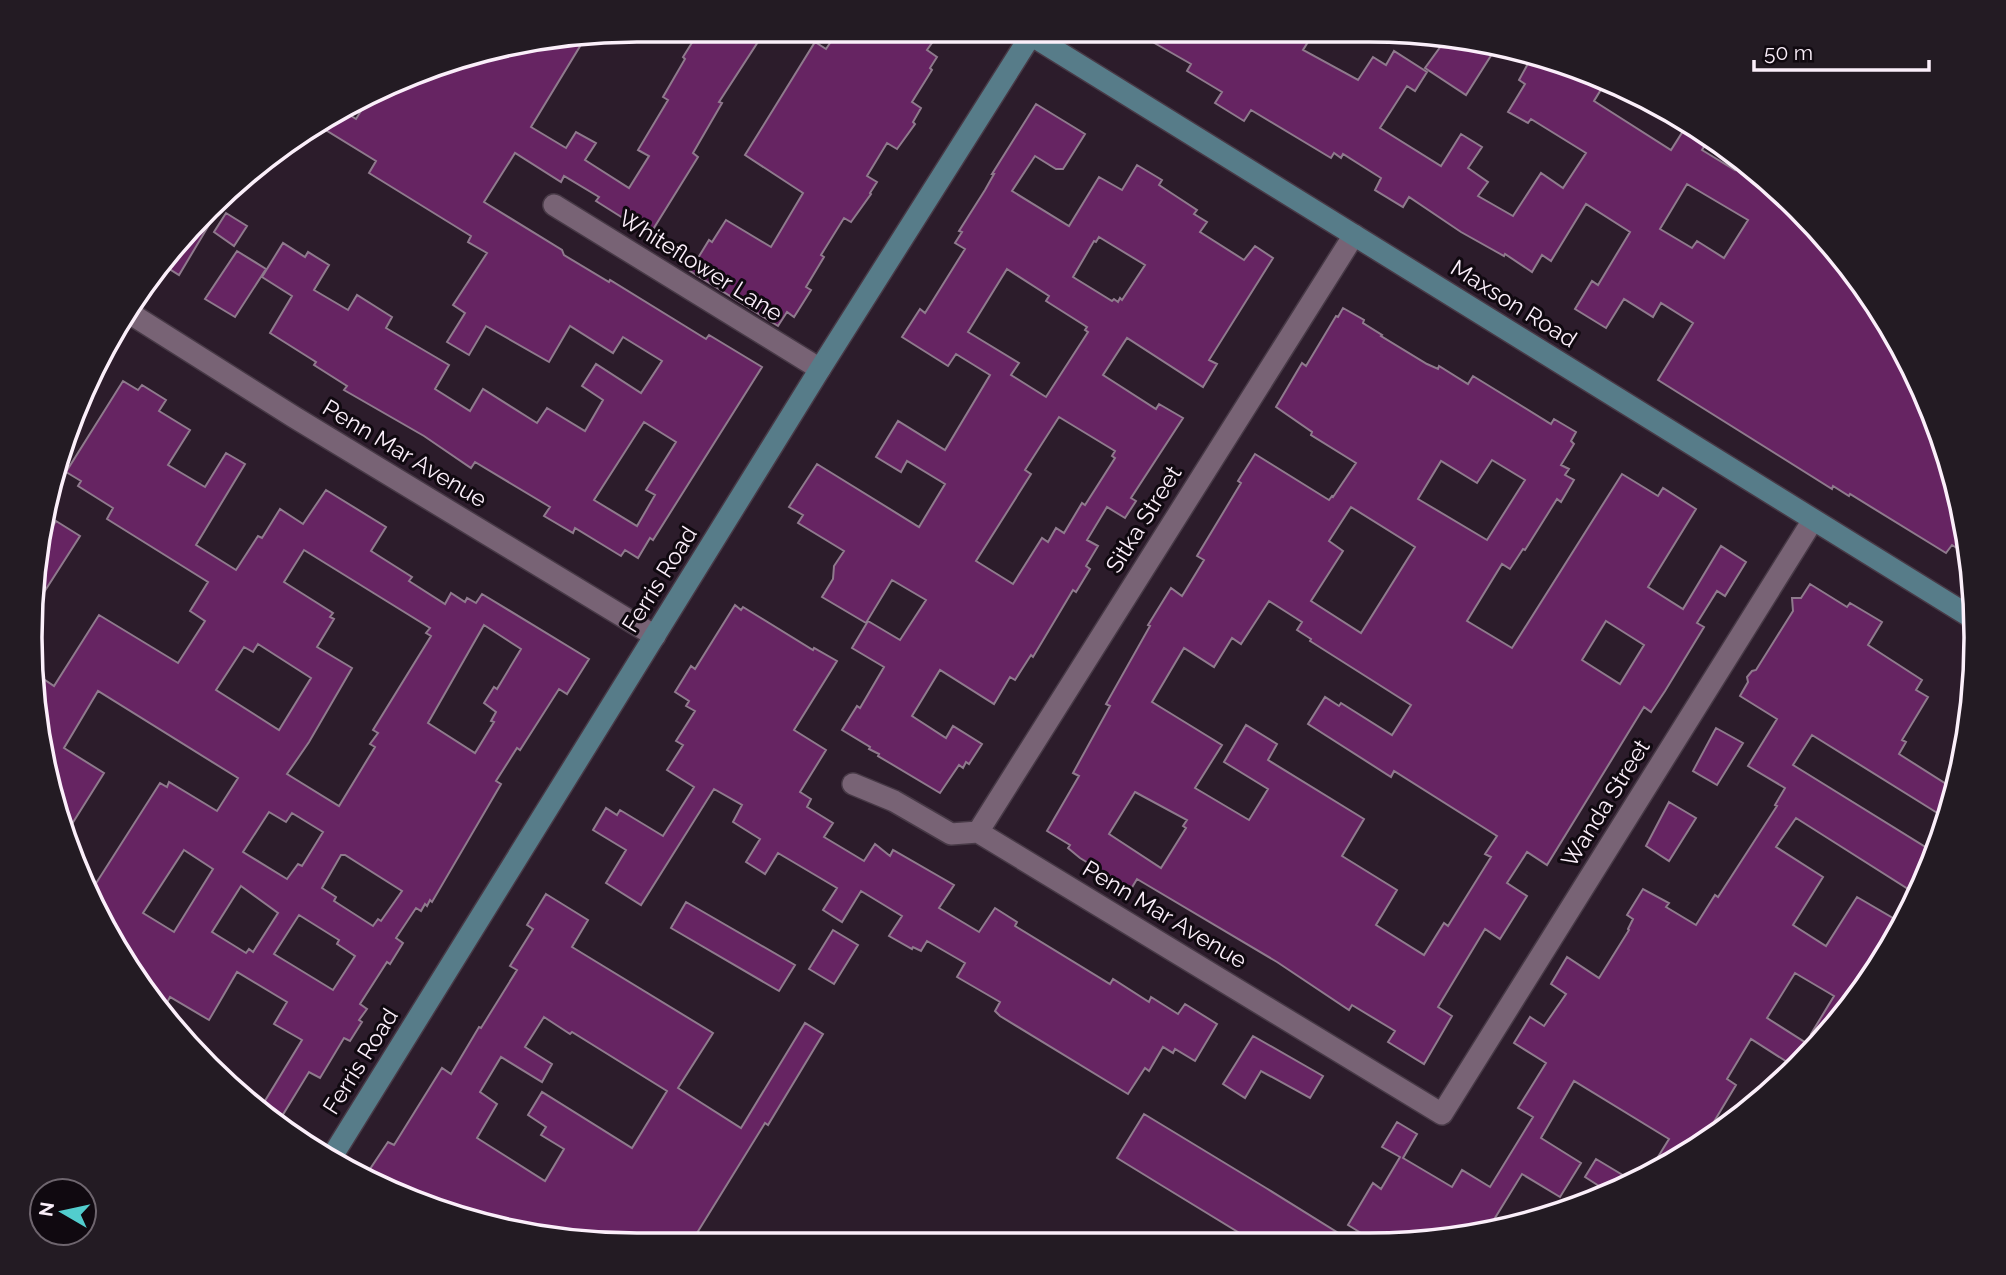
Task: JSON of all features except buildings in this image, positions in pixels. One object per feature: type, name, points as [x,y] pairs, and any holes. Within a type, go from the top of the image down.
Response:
[{"type":"street","name":"Ferris Road","points":[[335,1150],[1024,42]]},
{"type":"street","name":"Maxson Road","points":[[1044,42],[1963,612]]},
{"type":"street","name":"Whiteflower Lane","points":[[554,205],[820,369]]},
{"type":"street","name":"Sitka Street","points":[[978,832],[1354,235]]},
{"type":"street","name":"Penn Mar Avenue","points":[[136,317],[294,418],[655,636]]},
{"type":"street","name":"Wanda Street","points":[[1441,1114],[1813,520]]},
{"type":"street","name":"Penn Mar Avenue","points":[[853,784],[894,801],[951,834],[978,832],[1441,1114]]}]
